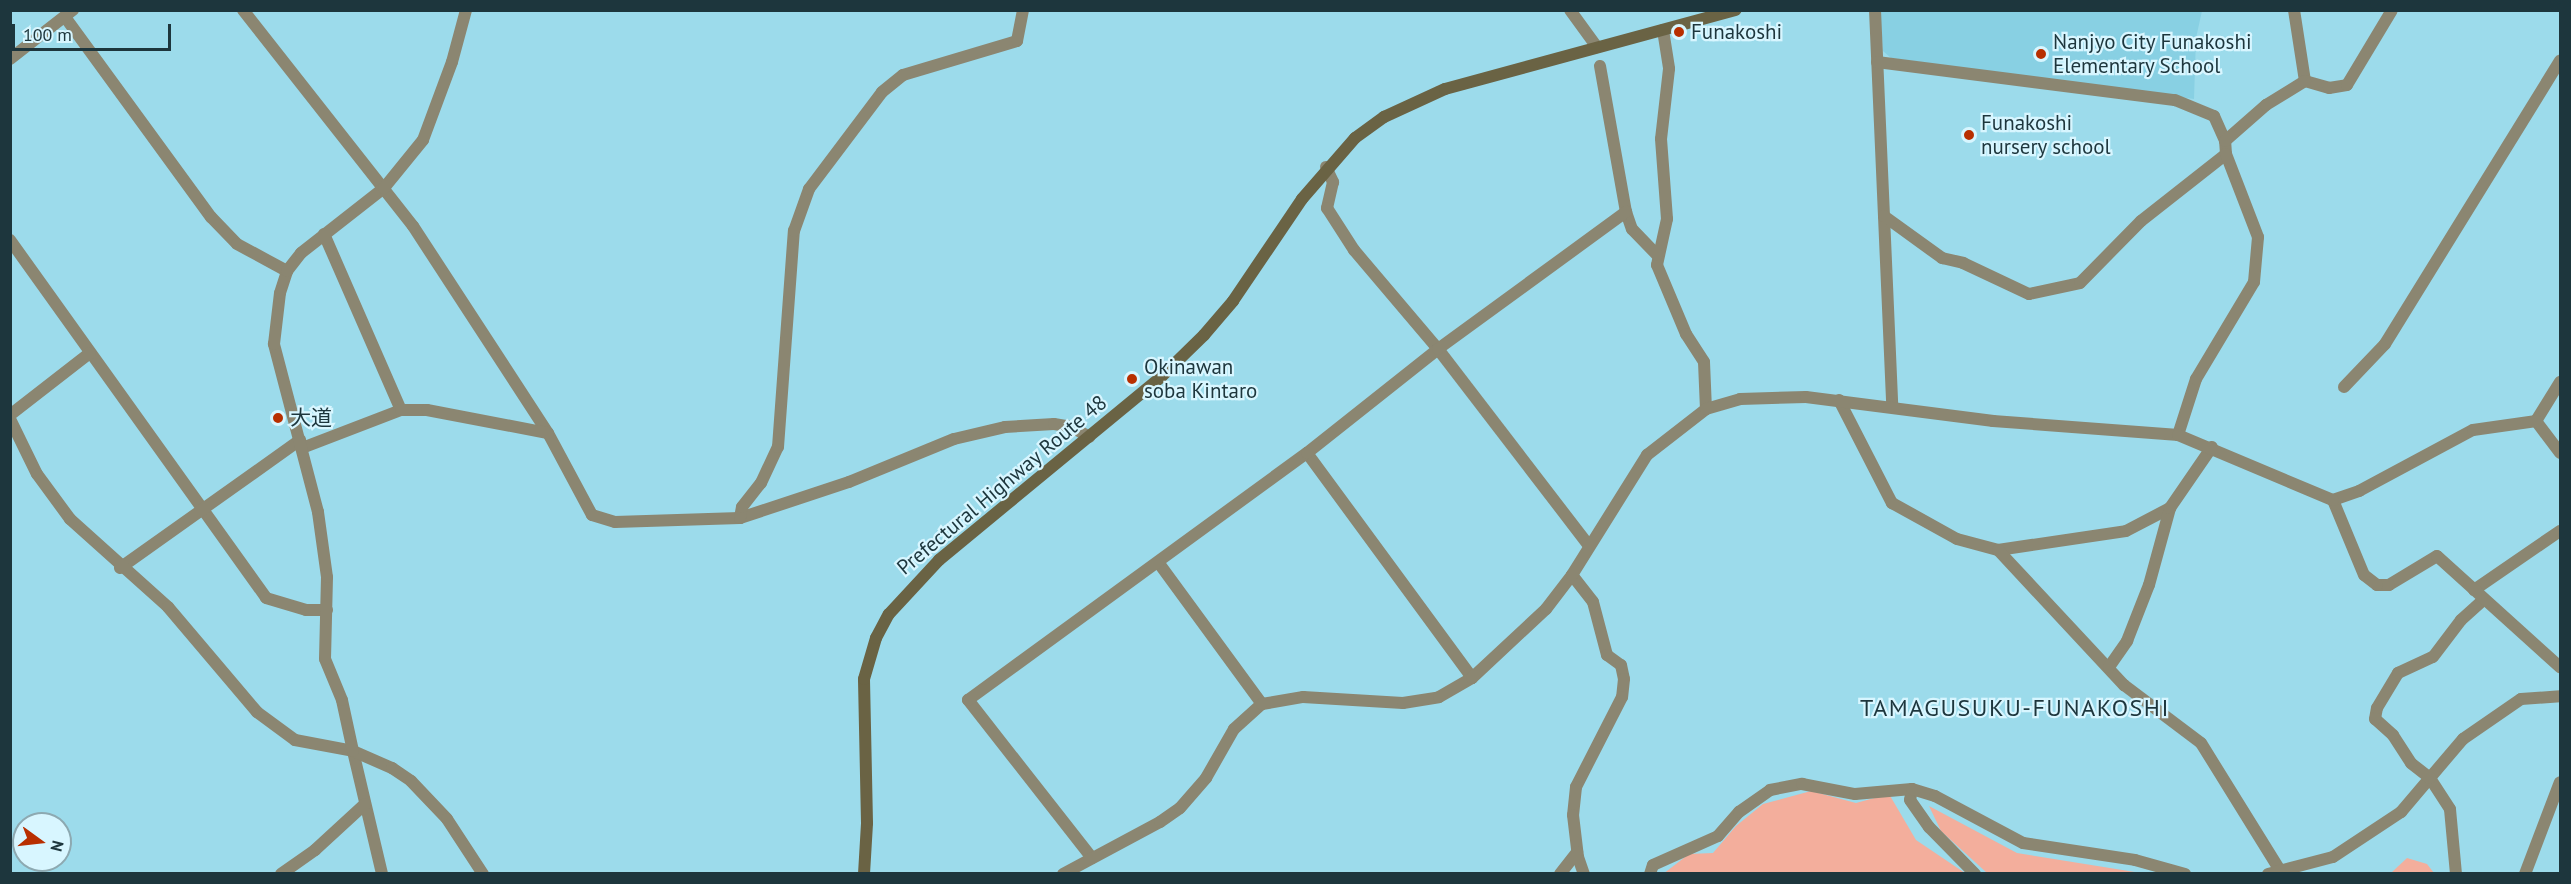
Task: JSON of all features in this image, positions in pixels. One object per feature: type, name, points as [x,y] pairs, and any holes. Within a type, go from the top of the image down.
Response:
[{"type":"main road","name":"Prefectural Highway Route 48","points":[[864,873],[867,823],[862,701],[864,679],[876,638],[889,614],[923,575],[1089,437],[1204,335],[1233,301],[1326,167],[1355,138],[1414,101],[1476,79],[1735,10]]},
{"type":"street","points":[[243,10],[384,188],[548,434],[592,515],[615,522],[740,519],[849,482],[954,439],[1005,426],[1054,424],[1072,427],[1089,437]]},
{"type":"street","points":[[740,519],[742,507],[761,483],[778,447],[794,231],[809,189],[882,92],[903,75],[1017,42],[1023,10]]},
{"type":"street","points":[[1570,10],[1597,47]]},
{"type":"street","points":[[1875,10],[1892,407]]},
{"type":"street","points":[[2294,10],[2305,81]]},
{"type":"street","points":[[2225,141],[2266,105],[2305,81],[2329,88],[2347,85],[2392,10]]},
{"type":"street","points":[[382,873],[342,700],[325,659],[327,610],[318,512],[274,344],[280,293],[287,271],[324,234],[384,188],[423,140],[463,13]]},
{"type":"street","points":[[10,59],[69,14],[211,217],[237,244],[287,271]]},
{"type":"street","points":[[1657,255],[1668,219],[1661,139],[1669,69],[1663,30]]},
{"type":"street","points":[[2344,387],[2385,344],[2560,61]]},
{"type":"street","points":[[1877,62],[2175,100],[2214,116],[2258,237],[2254,282],[2196,379],[2178,435]]},
{"type":"street","points":[[1600,66],[1626,212],[1632,228],[1657,255],[1686,334],[1704,362],[1706,409]]},
{"type":"street","points":[[1884,216],[1942,258],[1963,263],[2029,294],[2052,291],[2080,283],[2141,221],[2226,154]]},
{"type":"street","points":[[1326,167],[1333,182],[1327,208],[1354,250],[1438,349],[1589,546]]},
{"type":"street","points":[[1092,858],[968,700],[1307,453],[1438,349],[1626,212]]},
{"type":"street","points":[[324,234],[401,410]]},
{"type":"street","points":[[10,240],[266,598],[306,610],[327,610]]},
{"type":"street","points":[[90,353],[10,417],[37,474],[70,519],[120,568],[168,607],[257,712],[275,729],[295,740],[353,751],[392,768],[411,781],[447,819],[483,873]]},
{"type":"street","points":[[2536,421],[2560,382]]},
{"type":"street","points":[[1063,873],[1160,822],[1180,808],[1206,778],[1234,729],[1262,704],[1304,697],[1403,703],[1439,697],[1472,678],[1546,609],[1572,574],[1647,455],[1706,409],[1760,396],[1839,400],[1993,420],[2178,435],[2212,447],[2333,500],[2359,491],[2473,430],[2536,421]]},
{"type":"street","points":[[1839,400],[1892,503],[1957,539],[1998,550],[2126,531],[2169,508]]},
{"type":"street","points":[[120,568],[201,508],[301,444],[401,410],[427,410],[548,434]]},
{"type":"street","points":[[2536,421],[2560,453]]},
{"type":"street","points":[[2109,667],[2127,641],[2149,585],[2169,508],[2212,447]]},
{"type":"street","points":[[1307,453],[1472,678]]},
{"type":"street","points":[[2333,500],[2364,575],[2377,585],[2389,585],[2437,556],[2560,667]]},
{"type":"street","points":[[2474,590],[2560,531]]},
{"type":"street","points":[[1998,550],[2014,572],[2109,667],[2124,685],[2201,743],[2273,871],[2333,856],[2401,812],[2463,740],[2521,699],[2560,696]]},
{"type":"street","points":[[1158,562],[1262,704]]},
{"type":"street","points":[[1572,574],[1593,602],[1607,655],[1621,665],[1624,679],[1622,697],[1576,787],[1573,815],[1577,852],[1584,873]]},
{"type":"street","points":[[2456,873],[2450,809],[2430,778],[2411,763],[2393,735],[2375,719],[2377,708],[2398,673],[2433,657],[2461,620],[2484,599]]},
{"type":"street","points":[[2525,873],[2560,782]]},
{"type":"street","points":[[1650,873],[1653,865],[1718,836],[1739,812],[1770,789],[1802,784],[1855,794],[1912,789],[1935,796],[2023,843],[2135,860],[2184,873]]},
{"type":"street","points":[[1912,789],[1910,800],[1929,827],[1975,873]]},
{"type":"street","points":[[281,873],[315,850],[365,804]]},
{"type":"street","points":[[1560,873],[1577,852]]},
{"type":"shaded area","name":"Nanjyo City Funakoshi Elementary School","points":[[1880,11],[2202,11],[2196,38],[2194,99],[1891,58],[1883,51]]},
{"type":"shaded area","points":[[1811,791],[1856,803],[1889,794],[1916,840],[1965,873],[1663,874],[1689,854],[1713,853],[1736,826],[1763,804]]},
{"type":"shaded area","points":[[1929,806],[2017,853],[2141,873],[1987,873],[1941,831]]},
{"type":"shaded area","points":[[2407,858],[2427,864],[2434,873],[2391,873]]},
{"type":"place","name":"Funakoshi","points":[[1679,32]]},
{"type":"place","name":"Nanjyo City Funakoshi Elementary School","points":[[2041,54]]},
{"type":"place","name":"Funakoshi nursery school","points":[[1969,135]]},
{"type":"place","name":"Okinawan soba Kintaro","points":[[1132,379]]},
{"type":"place","name":"大道","points":[[278,418]]},
{"type":"district","name":"TAMAGUSUKU-FUNAKOSHI","points":[[2015,708]]}]
